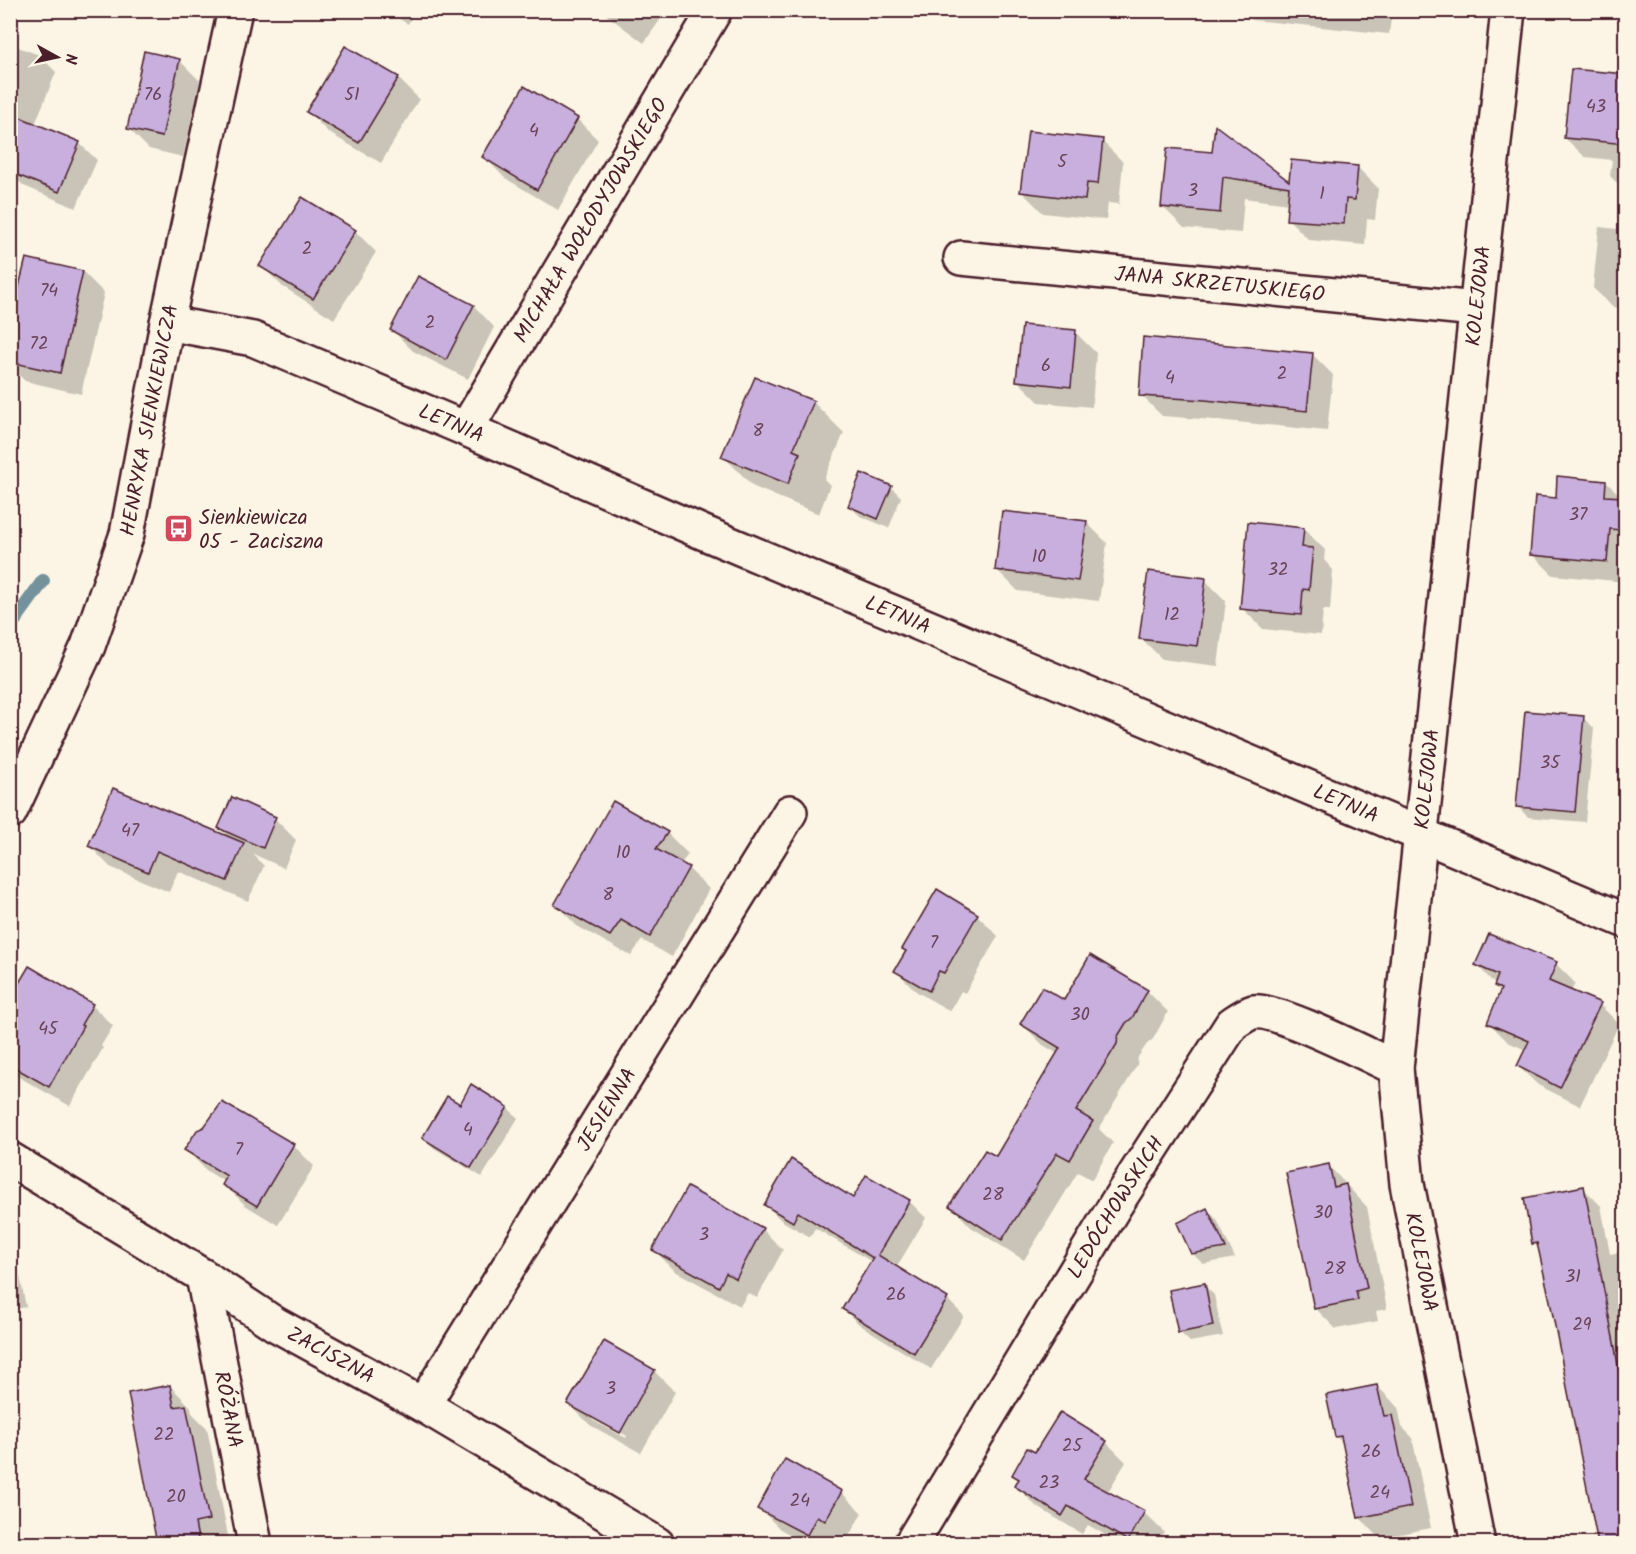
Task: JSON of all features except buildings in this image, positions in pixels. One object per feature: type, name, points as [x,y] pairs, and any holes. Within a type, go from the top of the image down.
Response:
[{"type":"street","name":"HENRYKA SIENKIEWICZA","points":[[10,812],[88,646],[127,534],[167,323],[235,10]]},
{"type":"street","name":"MICHAŁA WOŁODYJOWSKIEGO","points":[[466,429],[715,10]]},
{"type":"street","name":"KOLEJOWA","points":[[1478,1544],[1407,1184],[1396,1068],[1508,10]]},
{"type":"street","name":"JANA SKRZETUSKIEGO","points":[[961,258],[1476,309]]},
{"type":"street","name":"LETNIA","points":[[167,323],[253,339],[713,537],[1626,921]]},
{"type":"street","name":"JESIENNA","points":[[423,1405],[790,812]]},
{"type":"street","name":"LEDÓCHOWSKICH","points":[[911,1544],[1110,1214],[1232,1024],[1253,1012],[1272,1015],[1294,1022],[1396,1068]]},
{"type":"street","name":"ZACISZNA","points":[[10,1159],[203,1276],[275,1324],[423,1405],[657,1544]]},
{"type":"street","name":"RÓŻANA","points":[[203,1276],[255,1544]]},
{"type":"waterway","points":[[10,627],[43,581]]},
{"type":"place","name":"Sienkiewicza 05 - Zaciszna","points":[[178,529]]}]
